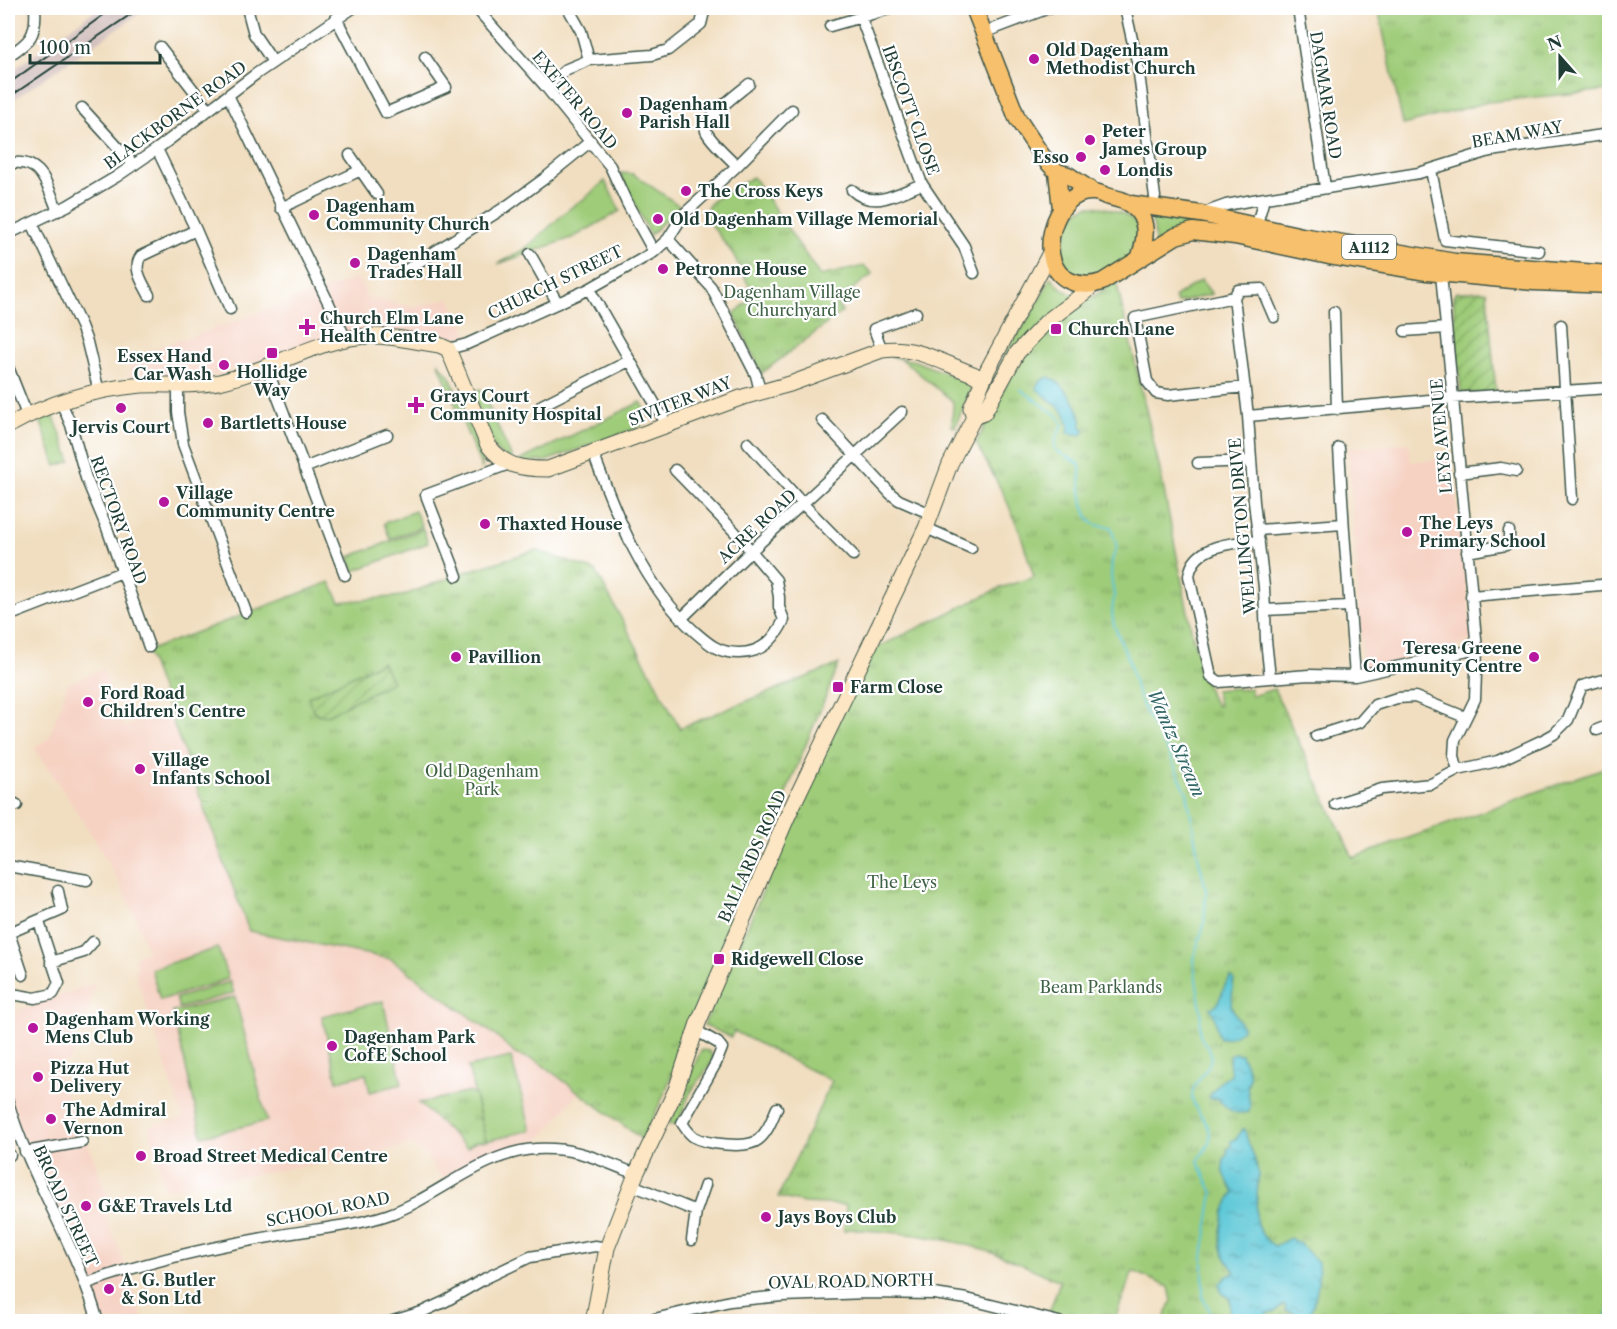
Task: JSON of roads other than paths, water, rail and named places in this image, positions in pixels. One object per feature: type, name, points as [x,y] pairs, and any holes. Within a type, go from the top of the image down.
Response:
[{"type":"main road","name":"A1112","points":[[974,8],[1017,118],[1042,156],[1057,172],[1068,174],[1092,191],[1131,204],[1201,214],[1254,233]]},
{"type":"main road","points":[[1057,172],[1061,209]]},
{"type":"main road","points":[[1092,191],[1071,200],[1061,209],[1053,227],[1050,243],[1053,266],[1062,278],[1076,284],[1092,285]]},
{"type":"main road","points":[[1131,204],[1144,224],[1144,243],[1140,256]]},
{"type":"main road","name":"A1112","points":[[1092,285],[1112,276],[1140,256],[1176,236],[1193,231],[1254,233],[1534,282],[1610,285]]},
{"type":"main road","name":"BALLARDS ROAD","points":[[974,417],[971,408],[983,380],[1051,251]]},
{"type":"main road","name":"A1112","points":[[1441,267],[1610,274]]},
{"type":"main road","name":"BALLARDS ROAD","points":[[593,1322],[607,1248],[634,1180],[676,1090],[695,1030],[789,813],[926,528],[950,464],[974,417],[984,413],[1017,353],[1032,335],[1092,285]]},
{"type":"main road","points":[[8,426],[27,415],[61,402],[99,392],[142,385],[218,382],[346,339],[371,336],[439,345],[448,349],[488,445],[498,458],[509,464]]},
{"type":"main road","points":[[760,391],[790,384],[882,350],[896,348],[909,349],[983,380],[995,378],[1006,371]]},
{"type":"main road","name":"SIVITER WAY","points":[[509,464],[529,469],[548,469],[760,391]]},
{"type":"street","points":[[8,56],[22,47],[32,36],[36,23],[35,8]]},
{"type":"street","points":[[247,8],[254,34],[273,62]]},
{"type":"street","name":"BLACKBORNE ROAD","points":[[8,234],[58,211],[134,165],[273,62],[353,8]]},
{"type":"street","name":"EXETER ROAD","points":[[476,8],[546,87],[610,166],[654,252]]},
{"type":"street","points":[[568,8],[581,31],[589,60]]},
{"type":"street","points":[[546,87],[567,69],[589,60],[652,55],[668,50],[701,24],[705,8]]},
{"type":"street","points":[[830,26],[893,8]]},
{"type":"street","points":[[983,33],[1049,8]]},
{"type":"street","points":[[1125,8],[1138,66],[1155,197]]},
{"type":"street","name":"DAGMAR ROAD","points":[[1298,8],[1325,188]]},
{"type":"street","points":[[336,18],[386,113],[446,87],[425,57]]},
{"type":"street","name":"IBSCOTT CLOSE","points":[[861,18],[922,184],[964,246],[974,273]]},
{"type":"street","points":[[160,47],[209,110]]},
{"type":"street","points":[[737,166],[711,137],[706,126],[710,118],[749,84]]},
{"type":"street","points":[[228,95],[346,339]]},
{"type":"street","points":[[82,108],[134,165]]},
{"type":"street","name":"CHURCH STREET","points":[[448,349],[467,344],[589,289],[654,252],[668,239],[684,214],[737,166],[792,110]]},
{"type":"street","name":"BEAM WAY","points":[[1201,214],[1226,205],[1431,170],[1490,151],[1610,134]]},
{"type":"street","points":[[403,272],[507,206],[591,141]]},
{"type":"street","points":[[157,149],[196,230],[230,309]]},
{"type":"street","points":[[350,155],[377,194]]},
{"type":"street","points":[[8,164],[30,164],[40,171],[58,211]]},
{"type":"street","points":[[281,208],[361,170]]},
{"type":"street","points":[[1431,170],[1445,240],[1539,251]]},
{"type":"street","points":[[852,190],[874,201],[922,184]]},
{"type":"street","points":[[1254,233],[1264,199]]},
{"type":"street","points":[[32,223],[81,326],[99,392]]},
{"type":"street","points":[[148,295],[138,270],[138,261],[141,256],[196,230]]},
{"type":"street","points":[[668,239],[711,287],[756,375],[760,391]]},
{"type":"street","points":[[530,254],[557,302]]},
{"type":"street","name":"LEYS AVENUE","points":[[1441,267],[1477,649],[1475,699],[1455,740],[1454,756],[1458,770]]},
{"type":"street","points":[[589,289],[667,425]]},
{"type":"street","points":[[1248,416],[1234,297],[1238,290],[1262,289],[1274,317]]},
{"type":"street","points":[[1234,297],[1135,318],[1147,381],[1156,393],[1168,395],[1245,387]]},
{"type":"street","points":[[1334,312],[1336,409]]},
{"type":"street","points":[[882,350],[874,329],[916,313]]},
{"type":"street","points":[[1561,325],[1572,499]]},
{"type":"street","points":[[1405,331],[1446,328]]},
{"type":"street","points":[[542,405],[629,361]]},
{"type":"street","points":[[266,366],[345,575]]},
{"type":"street","points":[[8,367],[27,415]]},
{"type":"street","points":[[178,385],[178,412],[183,444],[246,612]]},
{"type":"street","name":"WELLINGTON DRIVE","points":[[1270,678],[1248,416],[1452,398],[1610,388]]},
{"type":"street","name":"RECTORY ROAD","points":[[61,402],[71,425],[86,478],[150,647]]},
{"type":"street","name":"ACRE ROAD","points":[[681,619],[902,412]]},
{"type":"street","points":[[822,420],[891,494],[922,510]]},
{"type":"street","points":[[304,468],[387,435]]},
{"type":"street","points":[[748,443],[853,555]]},
{"type":"street","points":[[1340,448],[1343,524],[1355,676]]},
{"type":"street","points":[[592,453],[612,503],[641,561],[669,606],[719,651],[750,653],[766,645],[778,633],[784,620],[779,607],[776,580],[734,531],[675,470]]},
{"type":"street","points":[[1198,463],[1251,461]]},
{"type":"street","points":[[457,576],[426,495],[509,464]]},
{"type":"street","points":[[1459,473],[1501,468],[1516,471]]},
{"type":"street","points":[[1343,524],[1259,536],[1203,552],[1194,559],[1189,576],[1211,676],[1219,682],[1309,675],[1355,676],[1477,649]]},
{"type":"street","points":[[926,528],[971,548]]},
{"type":"street","points":[[1467,552],[1506,545],[1509,540],[1509,531]]},
{"type":"street","points":[[8,616],[122,572]]},
{"type":"street","points":[[1471,596],[1610,583]]},
{"type":"street","points":[[1264,610],[1349,606]]},
{"type":"street","points":[[1335,804],[1382,789],[1431,784],[1458,770],[1498,761],[1554,734],[1568,720],[1582,686],[1610,678]]},
{"type":"street","points":[[1316,736],[1360,722],[1375,705],[1397,698],[1415,697],[1465,717]]},
{"type":"street","points":[[1597,730],[1610,725]]},
{"type":"street","points":[[8,866],[87,880]]},
{"type":"street","points":[[23,975],[9,933],[39,922],[62,910],[58,891]]},
{"type":"street","points":[[8,996],[12,994],[35,998],[53,994],[59,983],[39,922]]},
{"type":"street","points":[[51,962],[84,952],[93,942]]},
{"type":"street","points":[[695,1030],[718,1043],[722,1048],[682,1123],[687,1131],[696,1138],[717,1143],[745,1145],[756,1142],[765,1133],[777,1107]]},
{"type":"street","name":"BROAD STREET","points":[[8,1102],[17,1135],[86,1284],[98,1322]]},
{"type":"street","points":[[25,1152],[82,1142]]},
{"type":"street","name":"SCHOOL ROAD","points":[[86,1284],[127,1269],[194,1251],[385,1216],[425,1199],[477,1168],[518,1152],[535,1149],[576,1150],[696,1211]]},
{"type":"street","points":[[692,1240],[696,1211],[705,1185]]},
{"type":"street","points":[[390,1322],[422,1312],[446,1301],[486,1278],[530,1257],[595,1246],[607,1248]]},
{"type":"street","name":"OVAL ROAD NORTH","points":[[642,1322],[730,1301],[782,1296],[934,1294],[968,1299],[1059,1322]]},
{"type":"street","points":[[687,1310],[687,1322]]},
{"type":"water","points":[[1049,377],[1061,385],[1072,398],[1079,413],[1081,427],[1085,430],[1082,435],[1068,433],[1069,425],[1064,412],[1036,388],[1041,381]]},
{"type":"water","points":[[1231,977],[1234,979],[1231,1006],[1243,1028],[1233,1036],[1220,1039],[1215,1016],[1210,1008],[1217,1005]]},
{"type":"water","points":[[1241,1054],[1250,1078],[1247,1086],[1249,1112],[1235,1112],[1217,1099],[1209,1097],[1220,1082],[1231,1075],[1230,1055]]},
{"type":"water","points":[[1242,1129],[1245,1129],[1257,1167],[1256,1220],[1260,1231],[1275,1246],[1290,1238],[1299,1243],[1318,1262],[1315,1299],[1307,1319],[1303,1321],[1293,1312],[1285,1310],[1286,1306],[1283,1305],[1274,1312],[1266,1313],[1272,1321],[1232,1321],[1230,1298],[1222,1293],[1219,1285],[1235,1272],[1225,1257],[1222,1245],[1221,1229],[1224,1213],[1234,1193],[1224,1173],[1223,1163],[1231,1141],[1237,1138]]},
{"type":"waterway","name":"Wantz Stream","points":[[1020,389],[1058,416],[1063,424],[1057,435],[1055,447],[1061,454],[1080,465],[1082,498],[1091,521],[1096,525],[1111,527],[1117,547],[1112,560],[1111,576],[1114,595],[1112,613],[1114,625],[1146,713],[1187,793],[1206,890],[1204,925],[1194,961],[1201,1012],[1200,1035],[1211,1055],[1208,1066],[1195,1085],[1192,1096],[1210,1135],[1208,1145],[1198,1162],[1213,1193],[1203,1256],[1203,1298],[1216,1322]]},
{"type":"waterway","points":[[1605,1322],[1610,1310]]},
{"type":"railway","points":[[8,84],[113,8]]},
{"type":"railway","points":[[8,98],[140,8]]},
{"type":"place","name":"Old Dagenham Methodist Church","points":[[1034,59]]},
{"type":"place","name":"Dagenham Parish Hall","points":[[627,113]]},
{"type":"place","name":"Peter James Group","points":[[1090,140]]},
{"type":"place","name":"Esso","points":[[1081,157]]},
{"type":"place","name":"Londis","points":[[1105,170]]},
{"type":"place","name":"The Cross Keys","points":[[686,191]]},
{"type":"place","name":"Dagenham Community Church","points":[[314,215]]},
{"type":"place","name":"Old Dagenham Village Memorial","points":[[658,219]]},
{"type":"place","name":"Dagenham Trades Hall","points":[[355,263]]},
{"type":"place","name":"Petronne House","points":[[663,269]]},
{"type":"place","name":"Church Elm Lane Health Centre","points":[[307,327]]},
{"type":"place","name":"Church Lane","points":[[1056,329]]},
{"type":"place","name":"Hollidge Way","points":[[272,353]]},
{"type":"place","name":"Essex Hand Car Wash","points":[[224,365]]},
{"type":"place","name":"Grays Court Community Hospital","points":[[416,405]]},
{"type":"place","name":"Jervis Court","points":[[121,408]]},
{"type":"place","name":"Bartletts House","points":[[208,423]]},
{"type":"place","name":"Village Community Centre","points":[[164,502]]},
{"type":"place","name":"Thaxted House","points":[[485,524]]},
{"type":"place","name":"The Leys Primary School","points":[[1407,532]]},
{"type":"place","name":"Pavillion","points":[[456,657]]},
{"type":"place","name":"Teresa Greene Community Centre","points":[[1534,657]]},
{"type":"place","name":"Farm Close","points":[[838,687]]},
{"type":"place","name":"Ford Road Children's Centre","points":[[88,702]]},
{"type":"place","name":"Village Infants School","points":[[140,769]]},
{"type":"place","name":"Ridgewell Close","points":[[719,959]]},
{"type":"place","name":"Dagenham Working Mens Club","points":[[33,1028]]},
{"type":"place","name":"Dagenham Park CofE School","points":[[332,1046]]},
{"type":"place","name":"Pizza Hut Delivery","points":[[38,1077]]},
{"type":"place","name":"The Admiral Vernon","points":[[51,1119]]},
{"type":"place","name":"Broad Street Medical Centre","points":[[141,1156]]},
{"type":"place","name":"G&E Travels Ltd","points":[[86,1206]]},
{"type":"place","name":"Jays Boys Club","points":[[766,1217]]},
{"type":"place","name":"A. G. Butler & Son Ltd","points":[[109,1289]]},
{"type":"park label","name":"Dagenham Village Churchyard","points":[[792,301]]},
{"type":"park label","name":"Old Dagenham Park","points":[[482,780]]},
{"type":"park label","name":"The Leys","points":[[902,882]]},
{"type":"park label","name":"Beam Parklands","points":[[1101,987]]}]
